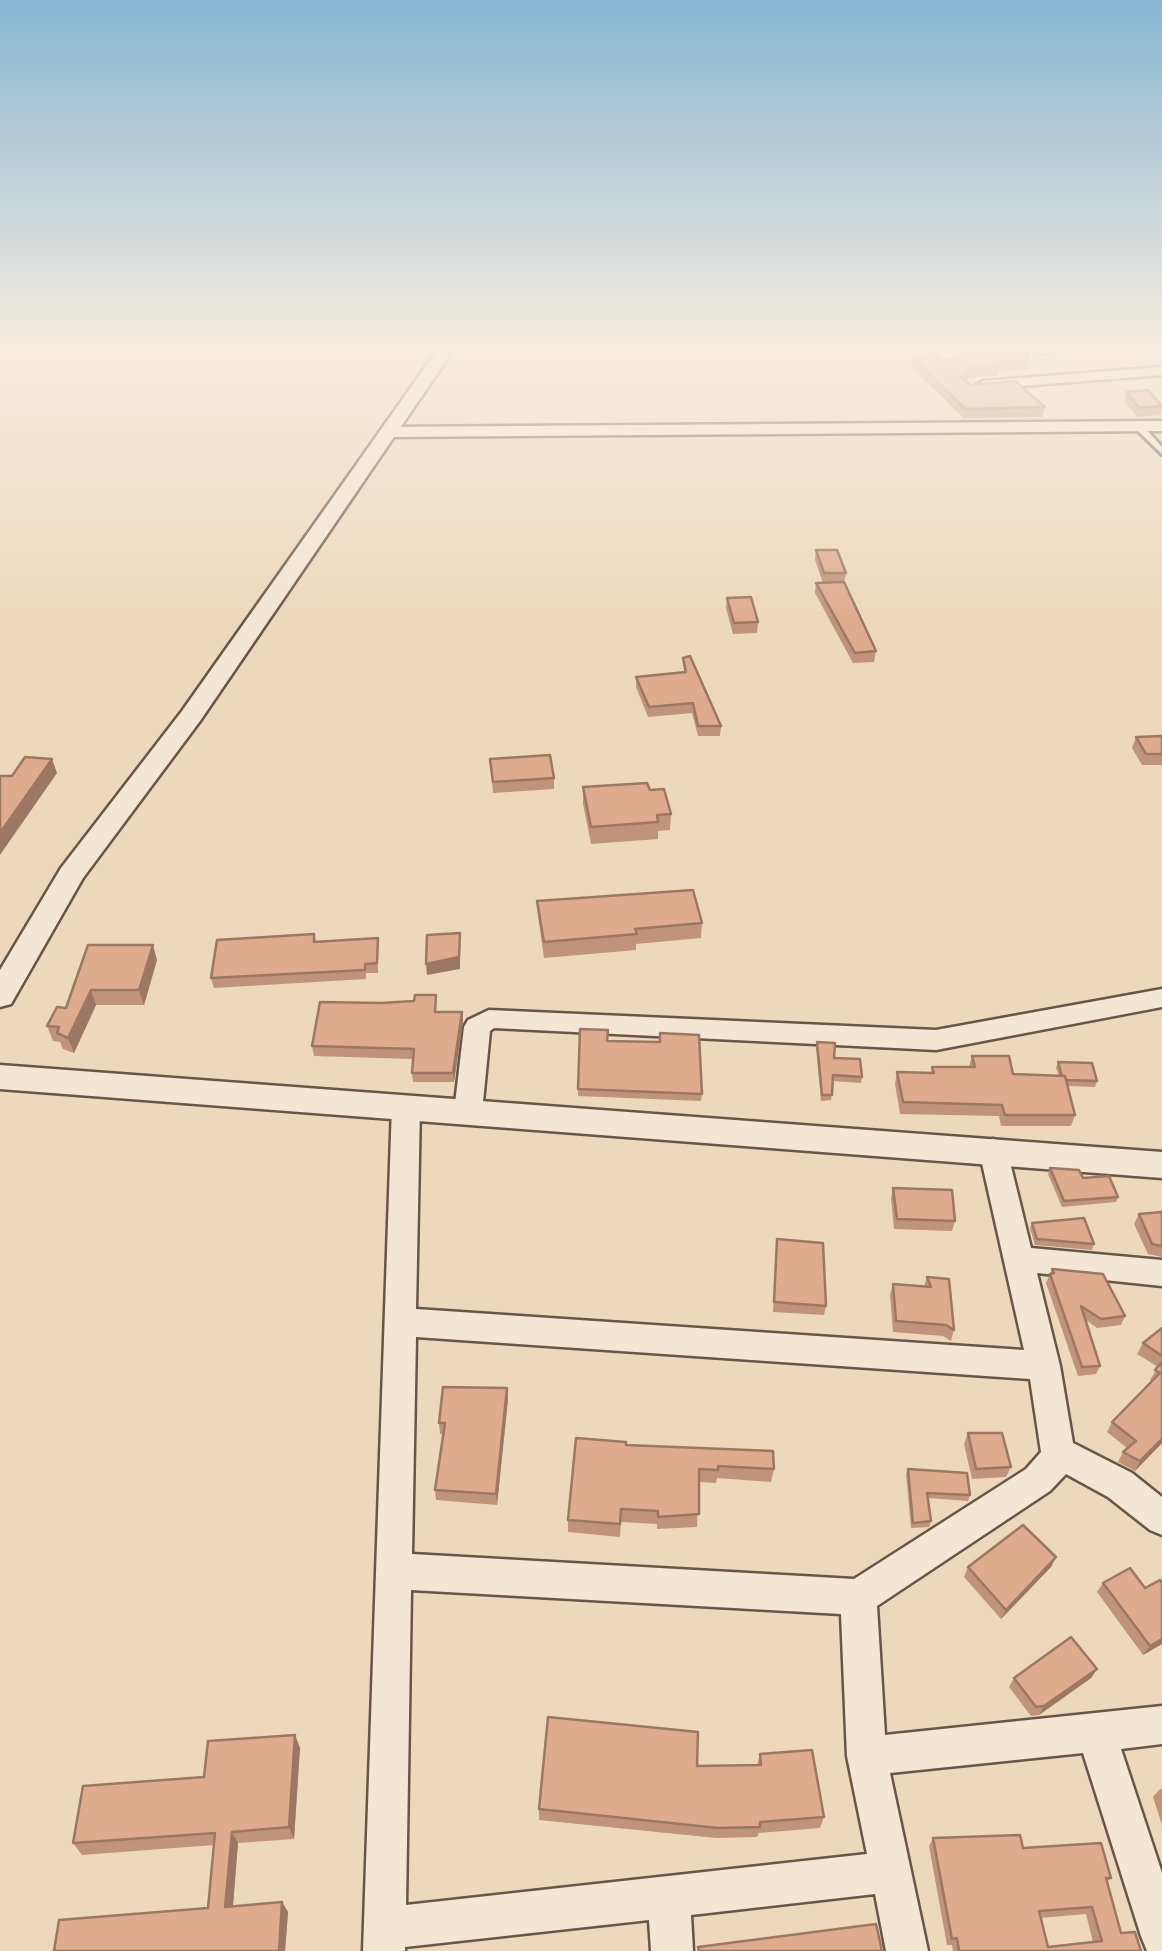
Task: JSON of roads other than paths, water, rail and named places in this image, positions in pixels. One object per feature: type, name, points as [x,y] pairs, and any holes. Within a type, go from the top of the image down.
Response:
[{"type":"street","points":[[0,996],[71,874],[191,716],[381,440]]},
{"type":"street","points":[[468,1112],[477,1027],[493,1018],[936,1040],[1162,998]]},
{"type":"street","points":[[0,1077],[1162,1165]]},
{"type":"street","points":[[406,1106],[384,1940],[891,1872]]},
{"type":"street","points":[[395,1572],[858,1597],[1038,1480],[1054,1464],[1058,1452],[1044,1366],[993,1150]]},
{"type":"street","points":[[1018,1259],[1162,1273]]},
{"type":"street","points":[[402,1322],[1044,1366]]},
{"type":"street","points":[[1058,1452],[1120,1485],[1162,1518]]},
{"type":"street","points":[[858,1597],[868,1756],[907,1951]]},
{"type":"street","points":[[868,1756],[1162,1725]]},
{"type":"street","points":[[1094,1730],[1162,1936]]},
{"type":"street","points":[[668,1900],[672,1951]]},
{"type":"lane","points":[[1151,440],[1162,444]]},
{"type":"lane","points":[[1151,440],[1162,452]]}]
